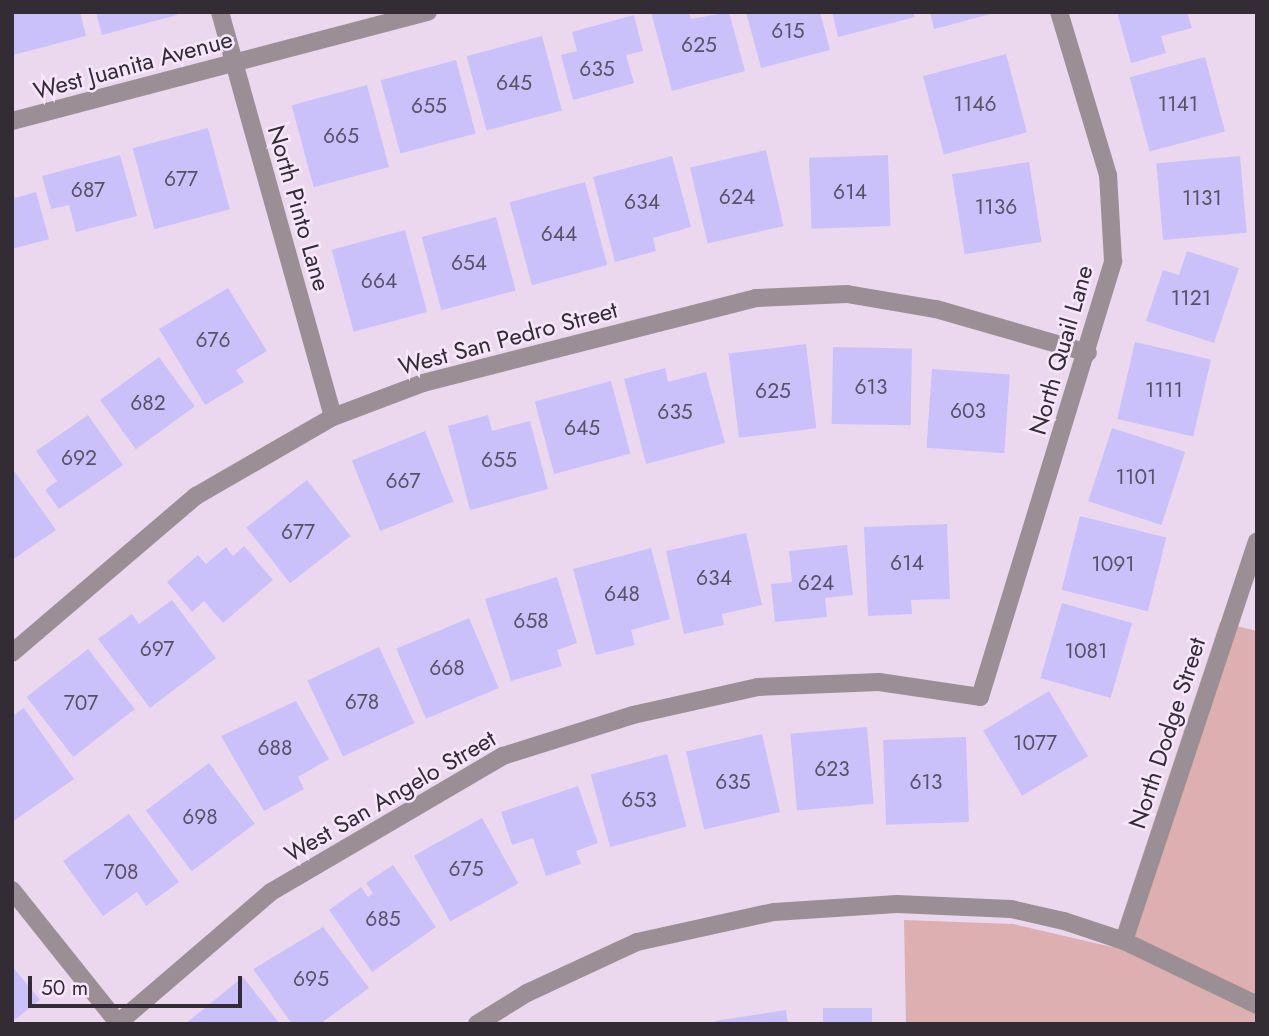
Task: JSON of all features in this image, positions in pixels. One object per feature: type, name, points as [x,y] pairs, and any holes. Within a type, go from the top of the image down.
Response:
[{"type":"street","name":"North Pinto Lane","points":[[220,12],[232,65],[334,417]]},
{"type":"street","name":"West Juanita Avenue","points":[[12,121],[428,12]]},
{"type":"street","name":"North Quail Lane","points":[[980,697],[1088,353],[1113,261],[1108,175],[1059,12]]},
{"type":"street","name":"West San Pedro Street","points":[[12,653],[196,496],[334,417],[423,383],[756,298],[847,294],[898,302],[1088,353]]},
{"type":"street","name":"North Dodge Street","points":[[1124,941],[1257,542]]},
{"type":"street","name":"West San Angelo Street","points":[[118,1023],[271,892],[503,756],[633,715],[758,687],[880,682],[980,697]]},
{"type":"street","points":[[12,890],[118,1023]]},
{"type":"street","points":[[477,1024],[527,993],[637,942],[774,912],[897,904],[1011,909],[1124,941],[1257,1005]]},
{"type":"shaded area","points":[[1220,622],[1257,631],[1257,1024],[906,1024],[904,920],[1013,924],[1112,947]]},
{"type":"building","points":[[12,12],[80,12],[86,36],[13,55]]},
{"type":"building","points":[[96,12],[176,12],[177,15],[102,35]]},
{"type":"building","points":[[651,12],[689,12],[691,19],[729,12],[745,71],[672,91]]},
{"type":"building","points":[[746,12],[820,12],[830,50],[761,68]]},
{"type":"building","points":[[832,12],[913,12],[915,17],[838,37]]},
{"type":"building","points":[[930,12],[995,12],[995,13],[934,29]]},
{"type":"building","points":[[1117,12],[1187,12],[1192,28],[1161,36],[1166,53],[1131,63]]},
{"type":"building","points":[[634,15],[643,51],[626,55],[634,83],[573,100],[561,55],[577,51],[572,32]]},
{"type":"building","points":[[542,36],[562,110],[487,131],[467,56]]},
{"type":"building","points":[[1006,54],[1027,132],[944,154],[923,76]]},
{"type":"building","points":[[1205,57],[1225,131],[1150,152],[1130,77]]},
{"type":"building","points":[[456,60],[476,133],[400,154],[381,80]]},
{"type":"building","points":[[367,85],[389,167],[314,187],[292,105]]},
{"type":"building","points":[[208,128],[230,209],[154,229],[133,148]]},
{"type":"building","points":[[766,150],[784,226],[708,244],[690,168]]},
{"type":"building","points":[[120,155],[137,216],[76,232],[69,205],[51,209],[42,176]]},
{"type":"building","points":[[888,155],[890,226],[812,229],[809,158]]},
{"type":"building","points":[[672,156],[691,227],[653,238],[656,251],[615,262],[593,177]]},
{"type":"building","points":[[1240,156],[1247,233],[1163,240],[1156,163]]},
{"type":"building","points":[[1029,162],[1042,242],[965,254],[952,174]]},
{"type":"building","points":[[585,182],[607,265],[532,285],[510,202]]},
{"type":"building","points":[[12,191],[15,198],[36,192],[49,239],[12,249]]},
{"type":"building","points":[[496,217],[516,290],[441,310],[422,237]]},
{"type":"building","points":[[405,230],[427,312],[354,332],[332,250]]},
{"type":"building","points":[[1187,251],[1239,268],[1214,343],[1146,321],[1163,270],[1179,275]]},
{"type":"building","points":[[228,288],[267,351],[236,370],[244,382],[205,405],[159,329]]},
{"type":"building","points":[[1135,342],[1211,360],[1193,437],[1117,419]]},
{"type":"building","points":[[806,344],[816,428],[739,438],[729,354]]},
{"type":"building","points":[[833,347],[912,348],[911,425],[832,424]]},
{"type":"building","points":[[159,357],[195,406],[136,449],[100,400]]},
{"type":"building","points":[[665,368],[668,382],[706,372],[725,443],[646,464],[624,379]]},
{"type":"building","points":[[932,369],[1010,374],[1004,453],[926,448]]},
{"type":"building","points":[[611,381],[630,453],[554,474],[535,401]]},
{"type":"building","points":[[88,415],[123,465],[59,509],[45,490],[57,481],[36,451]]},
{"type":"building","points":[[488,415],[492,431],[530,421],[548,489],[470,510],[448,426]]},
{"type":"building","points":[[1112,428],[1185,452],[1161,525],[1088,501]]},
{"type":"building","points":[[425,431],[453,501],[380,531],[352,461]]},
{"type":"building","points":[[12,468],[56,530],[12,560]]},
{"type":"building","points":[[307,480],[351,536],[290,583],[246,527]]},
{"type":"building","points":[[1080,516],[1166,538],[1148,611],[1062,590]]},
{"type":"building","points":[[947,524],[950,599],[911,600],[912,614],[868,616],[864,527]]},
{"type":"building","points":[[746,533],[762,605],[722,614],[724,625],[684,634],[666,551]]},
{"type":"building","points":[[847,545],[853,595],[825,598],[827,617],[775,622],[771,584],[792,582],[789,551]]},
{"type":"building","points":[[244,546],[273,580],[223,623],[204,601],[192,612],[167,582],[198,555],[206,564],[226,547],[233,556]]},
{"type":"building","points":[[651,548],[670,619],[631,630],[635,645],[596,655],[573,569]]},
{"type":"building","points":[[557,577],[577,643],[557,650],[562,666],[511,681],[485,599]]},
{"type":"building","points":[[172,600],[216,658],[150,708],[98,639],[132,614],[139,624]]},
{"type":"building","points":[[1062,603],[1132,623],[1111,698],[1041,678]]},
{"type":"building","points":[[469,618],[499,688],[426,719],[396,649]]},
{"type":"building","points":[[379,647],[414,723],[343,757],[307,680]]},
{"type":"building","points":[[88,649],[135,709],[73,757],[27,697]]},
{"type":"building","points":[[1049,691],[1088,756],[1022,796],[983,731]]},
{"type":"building","points":[[296,701],[329,759],[298,777],[304,789],[264,811],[221,736]]},
{"type":"building","points":[[24,708],[74,779],[12,822],[12,716]]},
{"type":"building","points":[[867,727],[874,804],[797,810],[790,734]]},
{"type":"building","points":[[762,734],[780,812],[704,829],[686,752]]},
{"type":"building","points":[[966,737],[969,822],[886,825],[883,740]]},
{"type":"building","points":[[667,754],[686,826],[610,847],[591,774]]},
{"type":"building","points":[[209,763],[255,824],[192,871],[146,811]]},
{"type":"building","points":[[578,786],[598,843],[576,851],[581,864],[546,876],[533,838],[512,845],[501,812]]},
{"type":"building","points":[[129,814],[179,882],[146,906],[137,892],[103,916],[63,861]]},
{"type":"building","points":[[482,818],[518,884],[450,921],[414,856]]},
{"type":"building","points":[[393,865],[436,927],[372,972],[329,910],[361,887],[368,897],[373,893],[366,883]]},
{"type":"building","points":[[323,927],[369,988],[320,1024],[292,1024],[253,969]]},
{"type":"building","points":[[12,966],[40,1000],[12,1022]]},
{"type":"building","points":[[243,977],[280,1024],[185,1024]]},
{"type":"building","points":[[823,1008],[872,1008],[872,1024],[823,1024]]},
{"type":"building","points":[[786,1010],[788,1024],[716,1024],[715,1021]]}]
